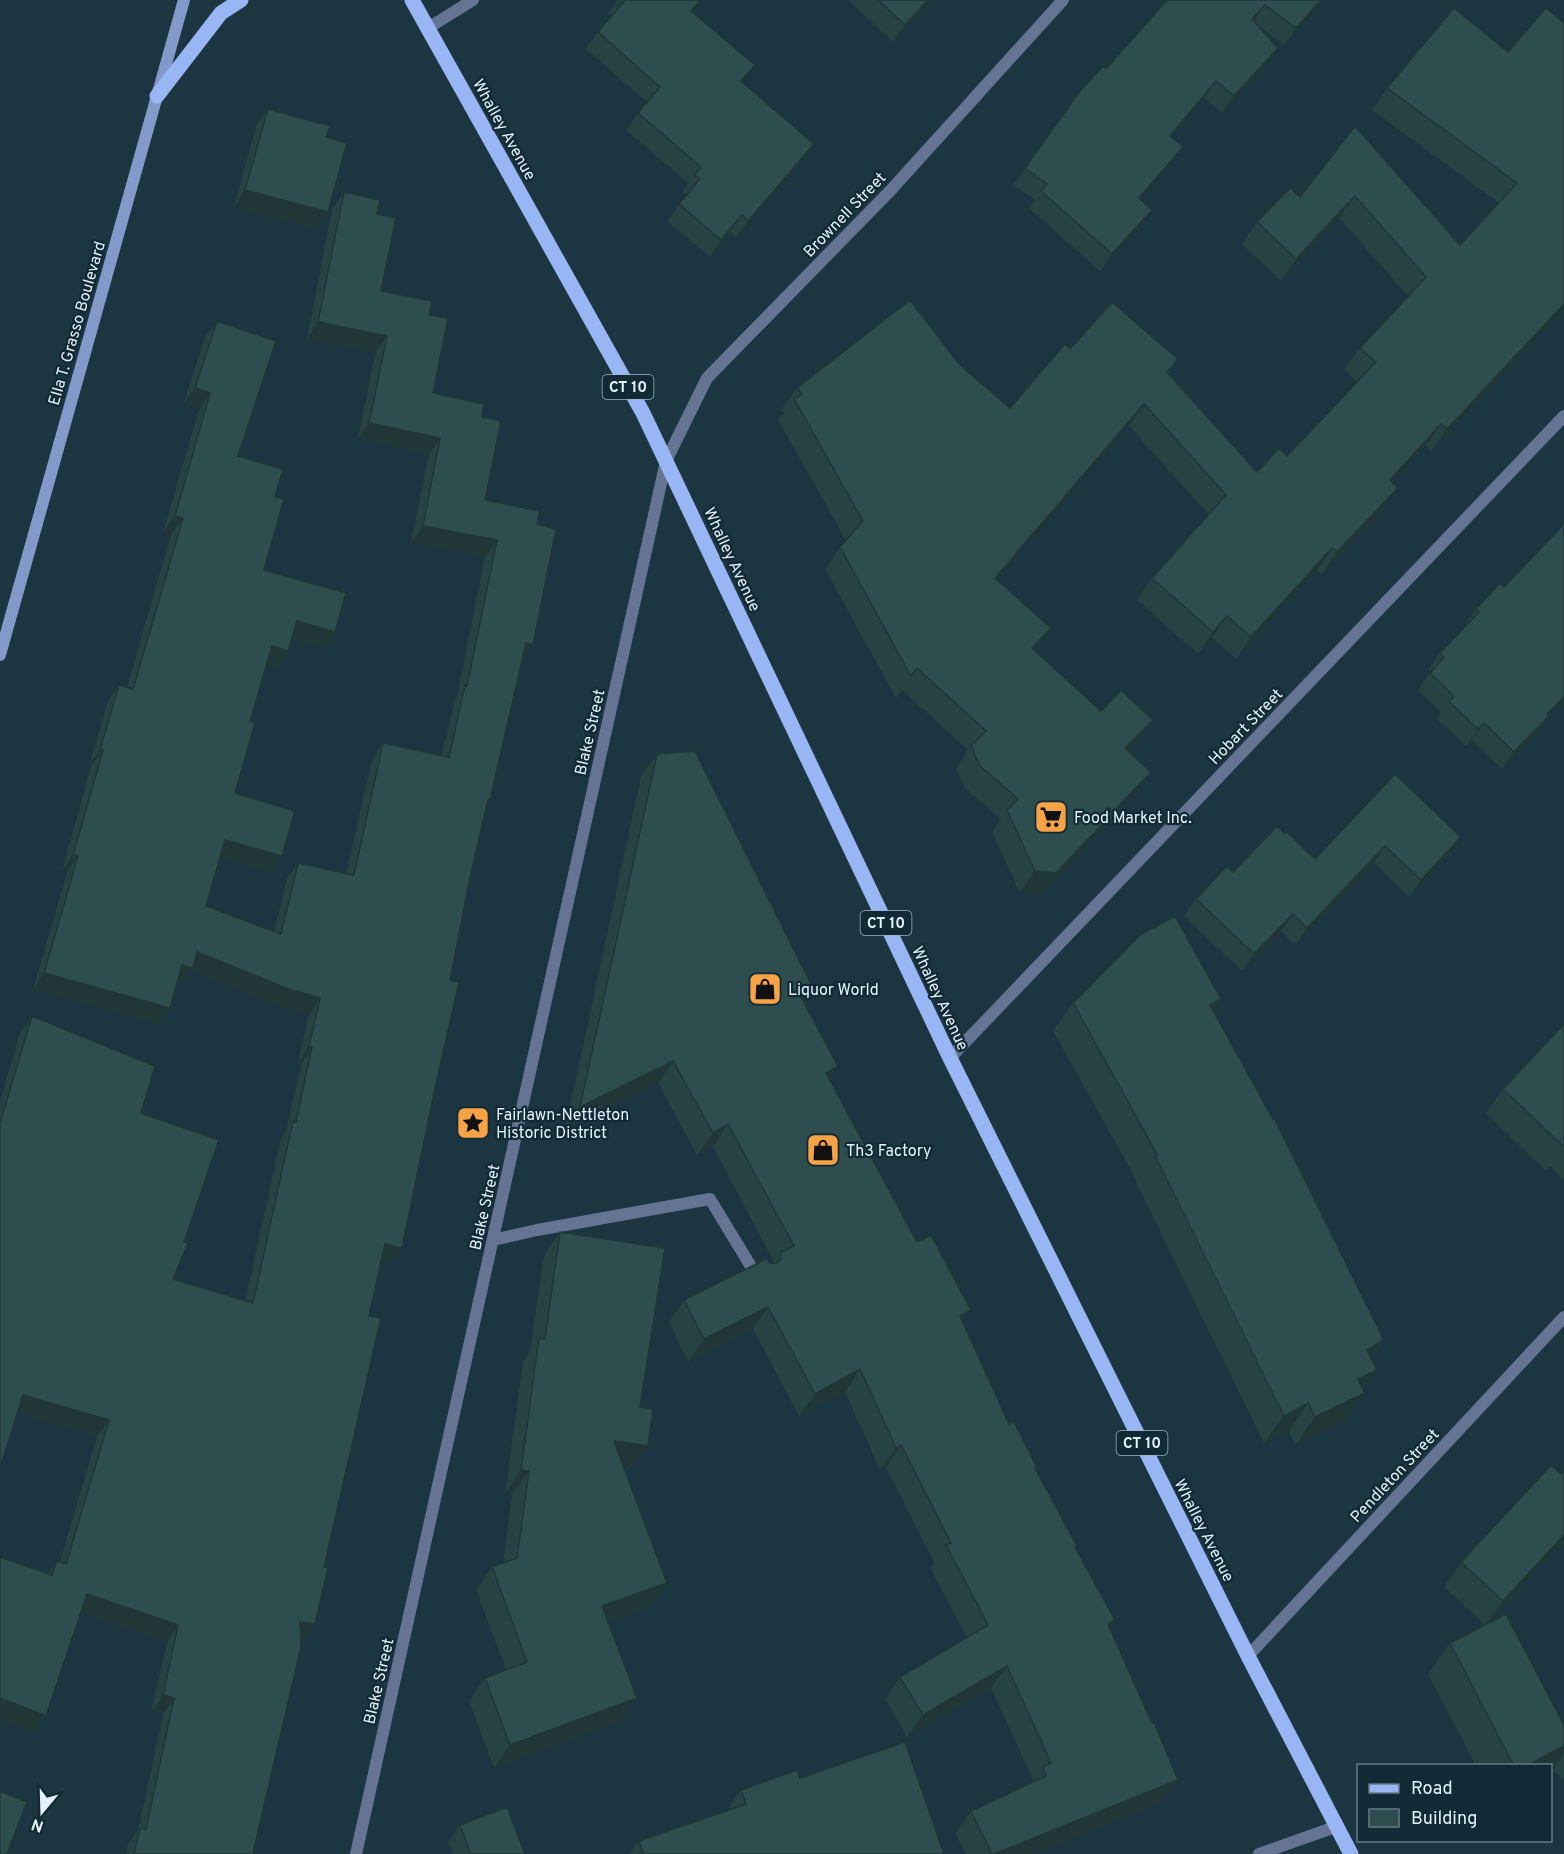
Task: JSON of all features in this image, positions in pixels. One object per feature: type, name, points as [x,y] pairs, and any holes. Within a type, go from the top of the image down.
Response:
[{"type":"main road","name":"Ella T. Grasso Boulevard","points":[[0,655],[184,0]]},
{"type":"main road","points":[[157,96],[221,13],[241,0]]},
{"type":"main road","name":"Whalley Avenue","points":[[412,0],[643,413],[950,1058],[1248,1656],[1351,1854]]},
{"type":"street","points":[[428,28],[473,0]]},
{"type":"street","name":"Brownell Street","points":[[666,461],[707,378],[890,191],[1063,0]]},
{"type":"street","name":"Hobart Street","points":[[950,1058],[1564,416]]},
{"type":"street","name":"Blake Street","points":[[356,1854],[666,461]]},
{"type":"street","points":[[493,1240],[710,1199],[758,1278]]},
{"type":"street","name":"Pendleton Street","points":[[1248,1656],[1564,1317]]},
{"type":"street","points":[[1259,1854],[1338,1826]]},
{"type":"building","points":[[625,0],[701,0],[691,11],[755,65],[741,81],[814,144],[748,221],[742,215],[721,240],[679,204],[700,179],[694,175],[701,167],[638,113],[660,87],[598,32]]},
{"type":"building","points":[[878,0],[928,0],[905,25]]},
{"type":"building","points":[[1167,0],[1321,0],[1296,28],[1265,5],[1252,19],[1278,48],[1234,96],[1216,81],[1170,136],[1183,147],[1139,198],[1152,210],[1112,254],[1041,191],[1047,184],[1025,168],[1080,91],[1103,66],[1106,69]]},
{"type":"building","points":[[1454,8],[1508,52],[1546,8],[1564,23],[1564,304],[1447,429],[1441,424],[1390,480],[1398,488],[1337,552],[1332,548],[1251,637],[1227,616],[1213,632],[1152,578],[1226,495],[1144,404],[995,578],[1051,628],[1032,648],[1101,711],[1121,690],[1153,720],[1125,748],[1151,772],[1113,812],[1107,807],[1112,814],[1056,873],[1035,871],[1007,810],[1018,799],[980,766],[971,746],[986,731],[917,668],[911,676],[840,547],[863,521],[794,399],[802,394],[797,388],[910,300],[959,364],[1010,408],[1065,344],[1070,349],[1112,302],[1178,359],[1167,372],[1257,472],[1279,448],[1287,456],[1376,362],[1360,348],[1426,277],[1355,196],[1296,259],[1257,222],[1290,188],[1300,197],[1355,126],[1460,245],[1517,183],[1387,88]]},
{"type":"building","points":[[268,109],[330,126],[326,137],[347,143],[328,212],[245,190]]},
{"type":"building","points":[[344,192],[380,200],[377,214],[396,218],[381,291],[432,301],[429,315],[448,318],[433,393],[484,404],[482,417],[501,421],[485,500],[540,511],[537,524],[556,529],[533,645],[526,643],[471,873],[450,980],[459,982],[402,1248],[385,1244],[369,1316],[381,1318],[324,1567],[328,1568],[315,1624],[300,1622],[301,1647],[253,1853],[256,1854],[134,1854],[140,1828],[146,1829],[174,1698],[163,1695],[178,1625],[87,1594],[46,1716],[0,1698],[0,1557],[52,1575],[57,1561],[66,1564],[109,1420],[23,1395],[0,1468],[0,1123],[32,1016],[155,1066],[141,1113],[219,1140],[184,1242],[188,1243],[173,1279],[253,1303],[293,1121],[296,1122],[320,998],[296,992],[197,952],[193,968],[182,965],[170,1008],[44,973],[78,856],[73,855],[119,685],[133,689],[183,518],[175,516],[210,393],[195,388],[217,321],[276,341],[238,456],[283,469],[275,497],[284,499],[264,570],[346,593],[335,632],[297,621],[288,651],[272,646],[250,722],[255,723],[235,793],[295,811],[282,856],[225,840],[206,906],[281,934],[298,863],[354,875],[383,743],[449,757],[465,685],[467,686],[497,540],[423,526],[440,438],[369,423],[387,336],[318,322]]},
{"type":"building","points":[[1564,524],[1564,697],[1514,752],[1484,723],[1478,729],[1449,702],[1454,696],[1430,673],[1444,657],[1440,653],[1479,612],[1476,609],[1500,583],[1504,587]]},
{"type":"building","points":[[695,751],[814,990],[801,997],[838,1066],[826,1073],[917,1242],[931,1235],[971,1310],[960,1316],[1009,1424],[1014,1422],[1037,1467],[1035,1468],[1077,1546],[1075,1547],[1115,1620],[1108,1624],[1152,1723],[1154,1722],[1178,1780],[994,1854],[971,1811],[1046,1776],[1043,1767],[1051,1763],[1007,1666],[923,1715],[900,1677],[988,1625],[946,1545],[951,1543],[901,1445],[896,1448],[860,1369],[815,1394],[768,1307],[704,1339],[684,1300],[766,1259],[770,1263],[777,1263],[781,1259],[781,1252],[794,1246],[728,1124],[713,1133],[673,1061],[580,1107],[657,754]]},
{"type":"building","points":[[1395,774],[1461,837],[1421,880],[1385,846],[1307,928],[1293,914],[1254,954],[1196,899],[1227,866],[1233,872],[1277,826],[1285,834],[1287,832],[1315,859]]},
{"type":"building","points":[[1175,916],[1221,999],[1210,1005],[1274,1118],[1384,1340],[1367,1350],[1377,1370],[1358,1379],[1365,1393],[1315,1417],[1308,1403],[1284,1416],[1155,1156],[1157,1154],[1073,1003],[1140,935]]},
{"type":"building","points":[[1564,1024],[1564,1145],[1563,1146],[1503,1089]]},
{"type":"building","points":[[560,1232],[665,1248],[640,1407],[653,1409],[648,1446],[614,1441],[667,1583],[602,1606],[637,1698],[510,1745],[485,1678],[527,1662],[492,1567],[517,1558],[529,1471],[521,1470],[539,1338],[545,1339]]},
{"type":"building","points":[[1551,1465],[1561,1474],[1564,1470],[1564,1535],[1503,1601],[1461,1562]]},
{"type":"building","points":[[1506,1614],[1564,1725],[1564,1746],[1530,1764],[1513,1764],[1450,1643]]},
{"type":"building","points":[[905,1742],[944,1854],[641,1854],[643,1853],[639,1841],[746,1804],[741,1790],[797,1770],[800,1778]]},
{"type":"building","points":[[0,1791],[27,1802],[7,1854],[0,1854]]},
{"type":"building","points":[[507,1807],[525,1854],[471,1854],[460,1825]]},
{"type":"place","name":"Food Market Inc.","points":[[1051,817]]},
{"type":"place","name":"Liquor World","points":[[765,989]]},
{"type":"place","name":"Fairlawn-Nettleton Historic District","points":[[473,1123]]},
{"type":"place","name":"Th3 Factory","points":[[823,1150]]}]
